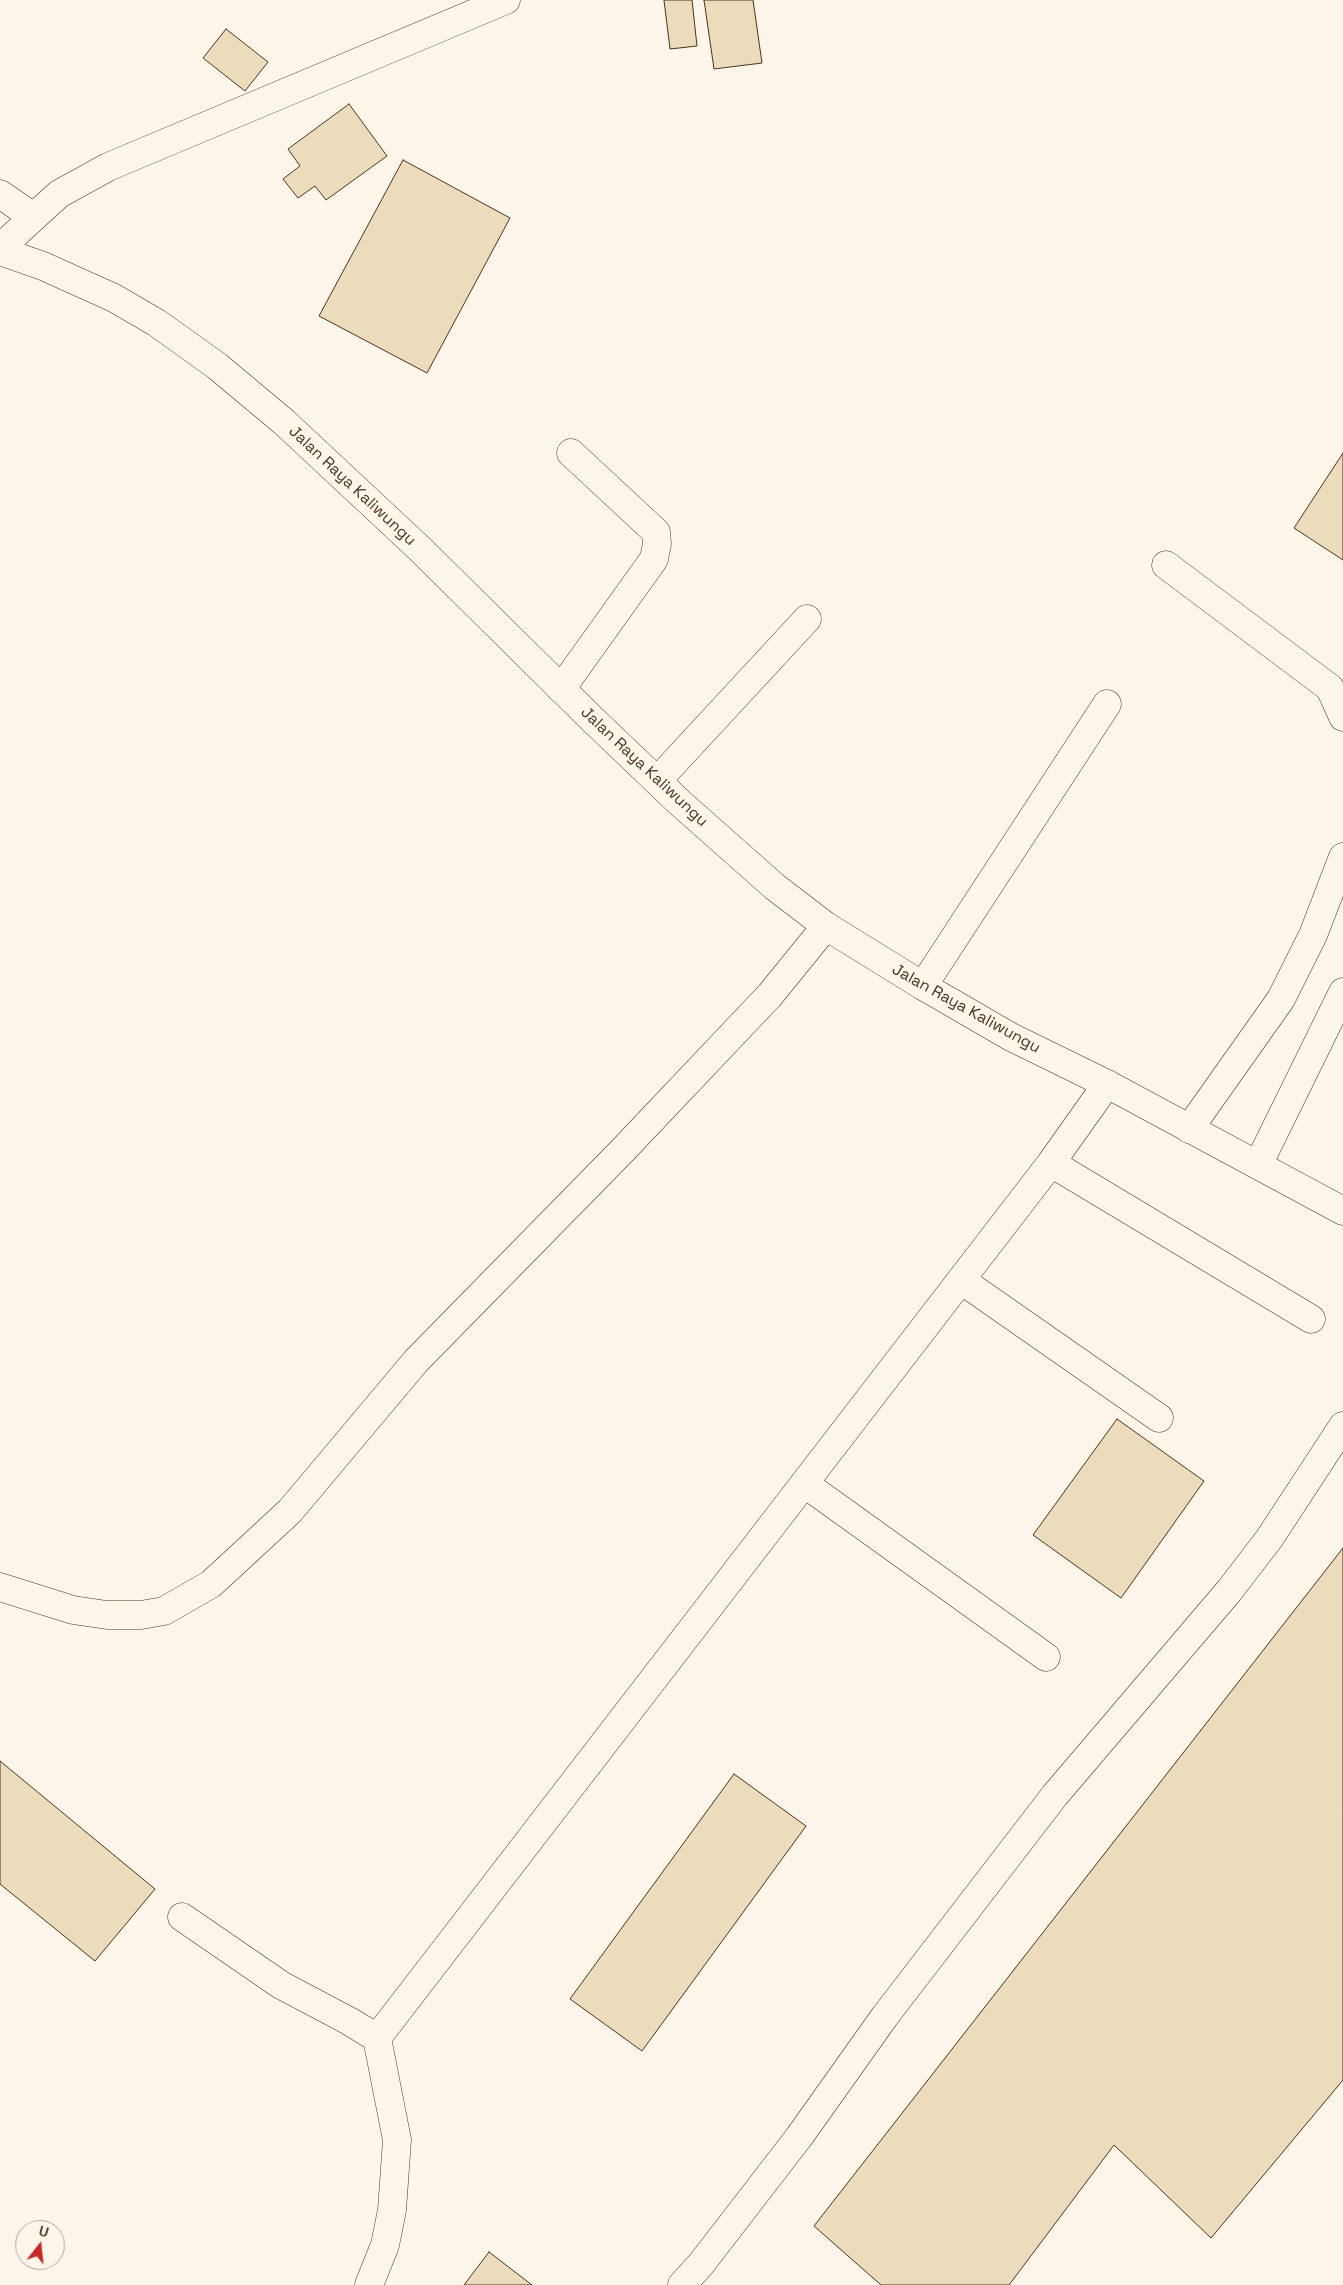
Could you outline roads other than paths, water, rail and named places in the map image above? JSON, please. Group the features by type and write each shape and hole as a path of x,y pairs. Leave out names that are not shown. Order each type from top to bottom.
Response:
{"main road":[{"path":"0,250 59,194 108,167 506,0"},
{"path":"0,194 33,217"},
{"name":"Jalan Raya Kaliwungu","path":"0,250 43,266 114,298 157,323 217,366 284,422 419,548 657,781 776,887 826,926 922,986 1011,1037 1107,1084 1343,1211"},
{"path":"561,689 654,559 657,544 656,532 571,454"},
{"path":"1166,565 1330,688 1343,717"},
{"path":"657,781 807,620"},
{"path":"922,986 1107,704"},
{"path":"1188,1128 1281,999 1313,936 1343,857"},
{"path":"0,1587 73,1610 107,1615 141,1615 164,1611 211,1584 290,1511 416,1361 623,1150 770,995 826,926"},
{"path":"1258,1165 1343,992"},
{"path":"377,2038 1051,1163 1107,1084"},
{"path":"1051,1163 1311,1319"},
{"path":"961,1280 1159,1418"},
{"path":"682,2285 701,2264 799,2137 885,2016 1055,1795 1229,1591 1269,1539 1343,1426"},
{"path":"805,1484 1046,1657"},
{"path":"182,1917 281,1985 377,2038 398,2140 392,2210 385,2245 369,2285"}]}
